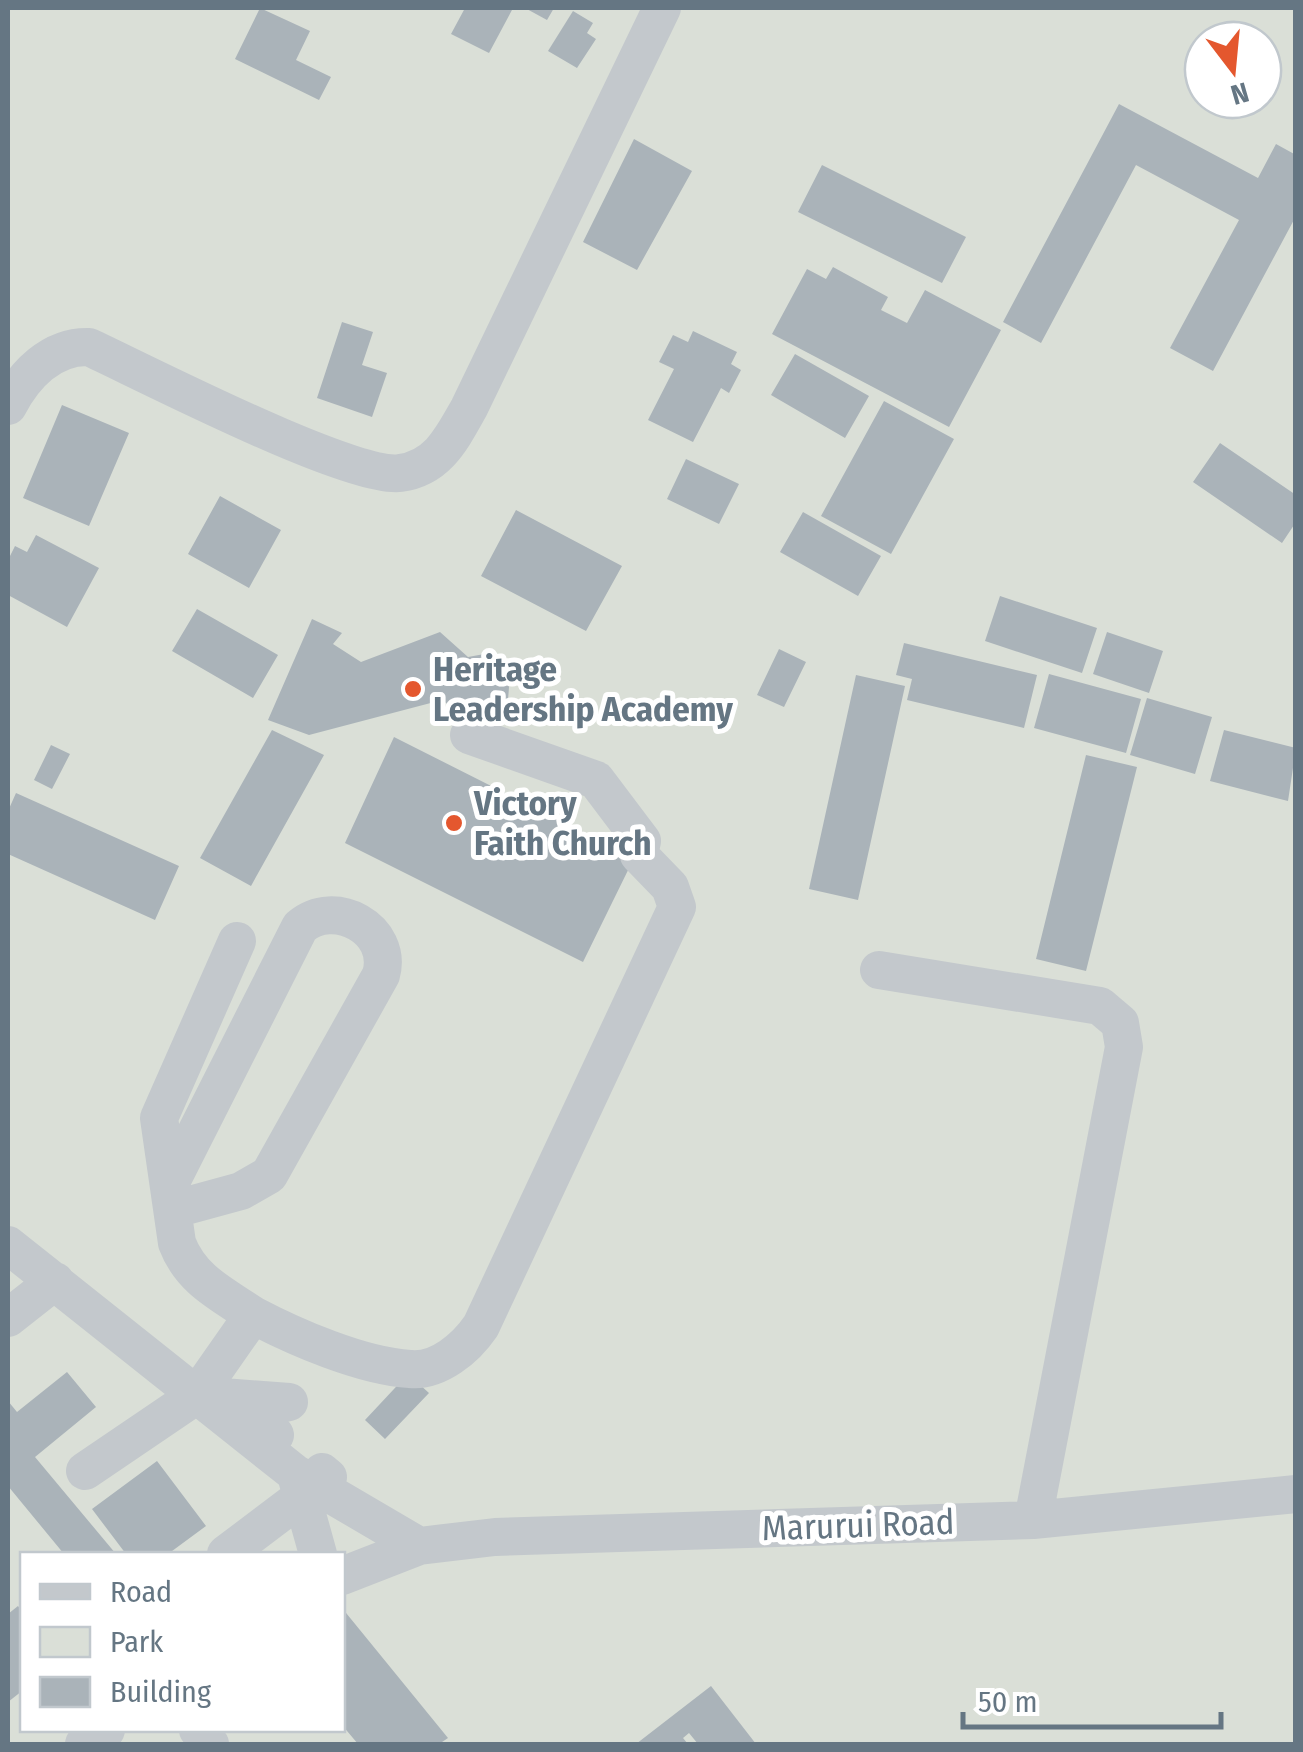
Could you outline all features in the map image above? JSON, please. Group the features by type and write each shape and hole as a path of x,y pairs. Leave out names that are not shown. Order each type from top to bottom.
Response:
{"street":[{"path":"8,406 25,377 50,358 72,346 88,347 273,433 379,472 398,474 436,459 469,408 662,8"},
{"path":"237,941 159,1118 177,1243 195,1276 253,1315 303,1341 412,1370 451,1357 470,1342 677,907 670,887 638,856 642,841 596,780 470,735"},
{"path":"325,912 340,915 374,935 383,950 381,975 270,1175 242,1191 172,1196 300,926 314,914 325,912"},
{"path":"878,970 1100,1006 1120,1023 1124,1047 1033,1520"},
{"path":"8,1245 305,1485 419,1546"},
{"path":"8,1318 55,1280"},
{"path":"85,1471 197,1395 253,1315"},
{"path":"197,1395 289,1402 246,1412 328,1477 305,1485 228,1552"},
{"path":"305,1485 311,1550"},
{"name":"Marurui Road","path":"345,1575 419,1546 549,1534 1033,1520 1296,1494"}],"green space":[{"path":"8,8 1295,8 1295,1744 8,1744"}],"building":[{"path":"260,8 310,31 296,60 331,77 319,100 235,59"},
{"path":"465,8 513,8 489,53 451,34"},
{"path":"525,8 554,8 547,20"},
{"path":"573,11 593,23 587,33 596,39 577,68 548,51"},
{"path":"1119,104 1258,178 1276,144 1296,155 1296,216 1213,371 1170,348 1239,220 1136,165 1041,343 1003,322"},
{"path":"634,139 692,171 637,270 583,242"},
{"path":"822,165 966,237 942,283 798,212"},
{"path":"833,267 888,297 881,310 907,323 925,290 1001,330 949,427 772,334 807,269 826,279"},
{"path":"342,322 373,332 362,365 387,373 372,417 317,398"},
{"path":"693,331 737,352 731,364 741,370 729,393 721,388 693,442 648,420 674,369 659,362 673,335 688,342"},
{"path":"795,354 869,396 845,438 771,395"},
{"path":"884,401 954,439 891,554 821,516"},
{"path":"62,405 129,433 89,526 23,498"},
{"path":"1220,443 1296,495 1296,522 1282,543 1193,482"},
{"path":"686,459 739,484 719,524 667,499"},
{"path":"220,496 281,530 249,588 188,554"},
{"path":"516,510 622,566 586,631 481,576"},
{"path":"803,512 881,556 858,596 780,552"},
{"path":"36,535 99,568 67,627 8,595 8,560 15,546 27,552"},
{"path":"1000,596 1097,628 1082,673 985,641"},
{"path":"197,609 278,655 253,698 172,651"},
{"path":"312,619 342,633 333,644 361,662 440,632 468,657 490,653 509,687 507,713 463,716 442,700 309,735 268,720"},
{"path":"1107,632 1163,651 1149,693 1093,674"},
{"path":"904,643 1037,675 1024,728 907,700 912,679 896,675"},
{"path":"779,649 806,662 784,707 757,695"},
{"path":"1049,674 1141,699 1126,753 1034,728"},
{"path":"856,675 905,686 858,900 809,889"},
{"path":"1147,698 1212,717 1195,774 1130,755"},
{"path":"272,730 324,755 251,886 200,858"},
{"path":"1224,730 1296,748 1288,801 1210,781"},
{"path":"394,737 634,858 583,962 345,843"},
{"path":"51,745 70,754 52,789 34,780"},
{"path":"1086,755 1137,767 1086,971 1036,959"},
{"path":"16,793 179,866 155,920 8,854 8,811"},
{"path":"67,1372 96,1407 35,1457 114,1552 62,1552 8,1486 8,1401 17,1412"},
{"path":"408,1374 429,1393 385,1439 365,1420"},
{"path":"157,1461 206,1526 171,1552 124,1552 92,1509"},
{"path":"18,1606 20,1608 20,1693 8,1702 8,1614"},
{"path":"345,1612 448,1738 439,1744 358,1744 345,1729"},
{"path":"711,1686 756,1744 698,1744 689,1733 683,1738 688,1744 636,1744"}],"place":[{"name":"Heritage Leadership Academy","path":"413,689"},
{"name":"Victory Faith Church","path":"454,823"}]}
